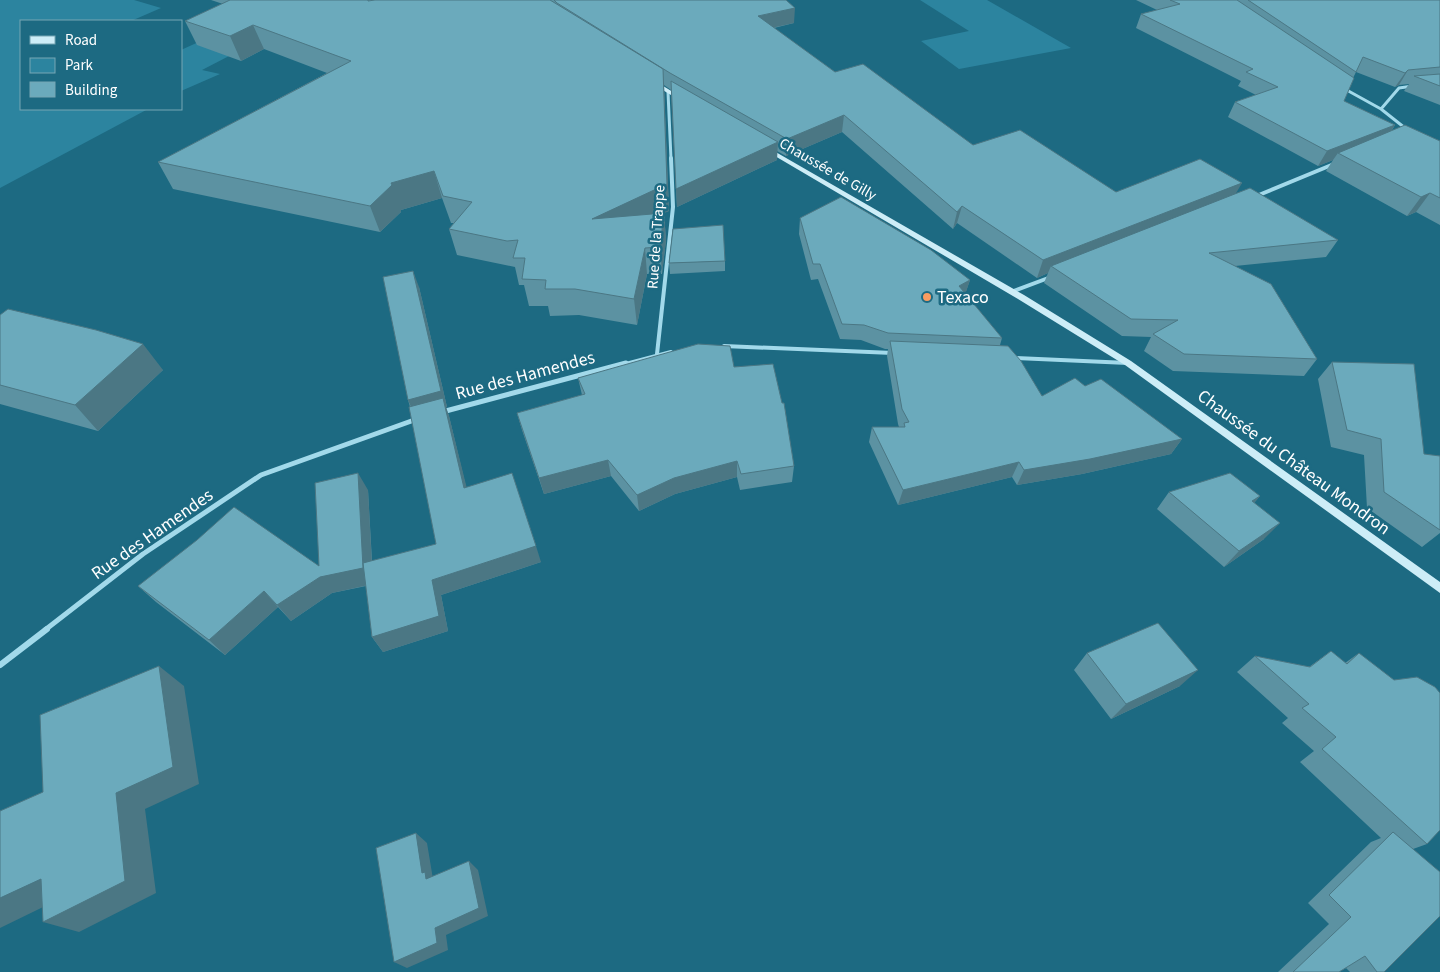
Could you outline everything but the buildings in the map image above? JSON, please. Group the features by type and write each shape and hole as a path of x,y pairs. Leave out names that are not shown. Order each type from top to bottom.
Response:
{"main road":[{"path":"646,77 694,107"},
{"name":"Chaussée de Gilly","path":"754,142 1012,292 1128,364"},
{"name":"Chaussée du Château Mondron","path":"1128,364 1440,588"}],"street":[{"path":"1339,86 1381,109 1405,128 1399,133"},
{"path":"1381,109 1399,88 1416,86"},
{"name":"Rue de la Trappe","path":"657,354 673,207 668,92"},
{"path":"1246,200 1343,161"},
{"path":"1012,292 1056,274"},
{"path":"714,345 902,354"},
{"name":"Rue des Hamendes","path":"432,415 657,354 676,351"},
{"path":"1010,358 1128,364"},
{"name":"Rue des Hamendes","path":"0,665 143,554 261,475 385,429 422,418"}],"green space":[{"path":"0,0 134,0 161,8 133,20 20,20 20,110 146,110 0,188"},
{"path":"920,0 987,0 1071,48 959,69 921,41 969,31"},
{"path":"203,40 231,55 202,70 220,74 182,91 182,50"}],"place":[{"name":"Texaco","path":"927,297"}]}
